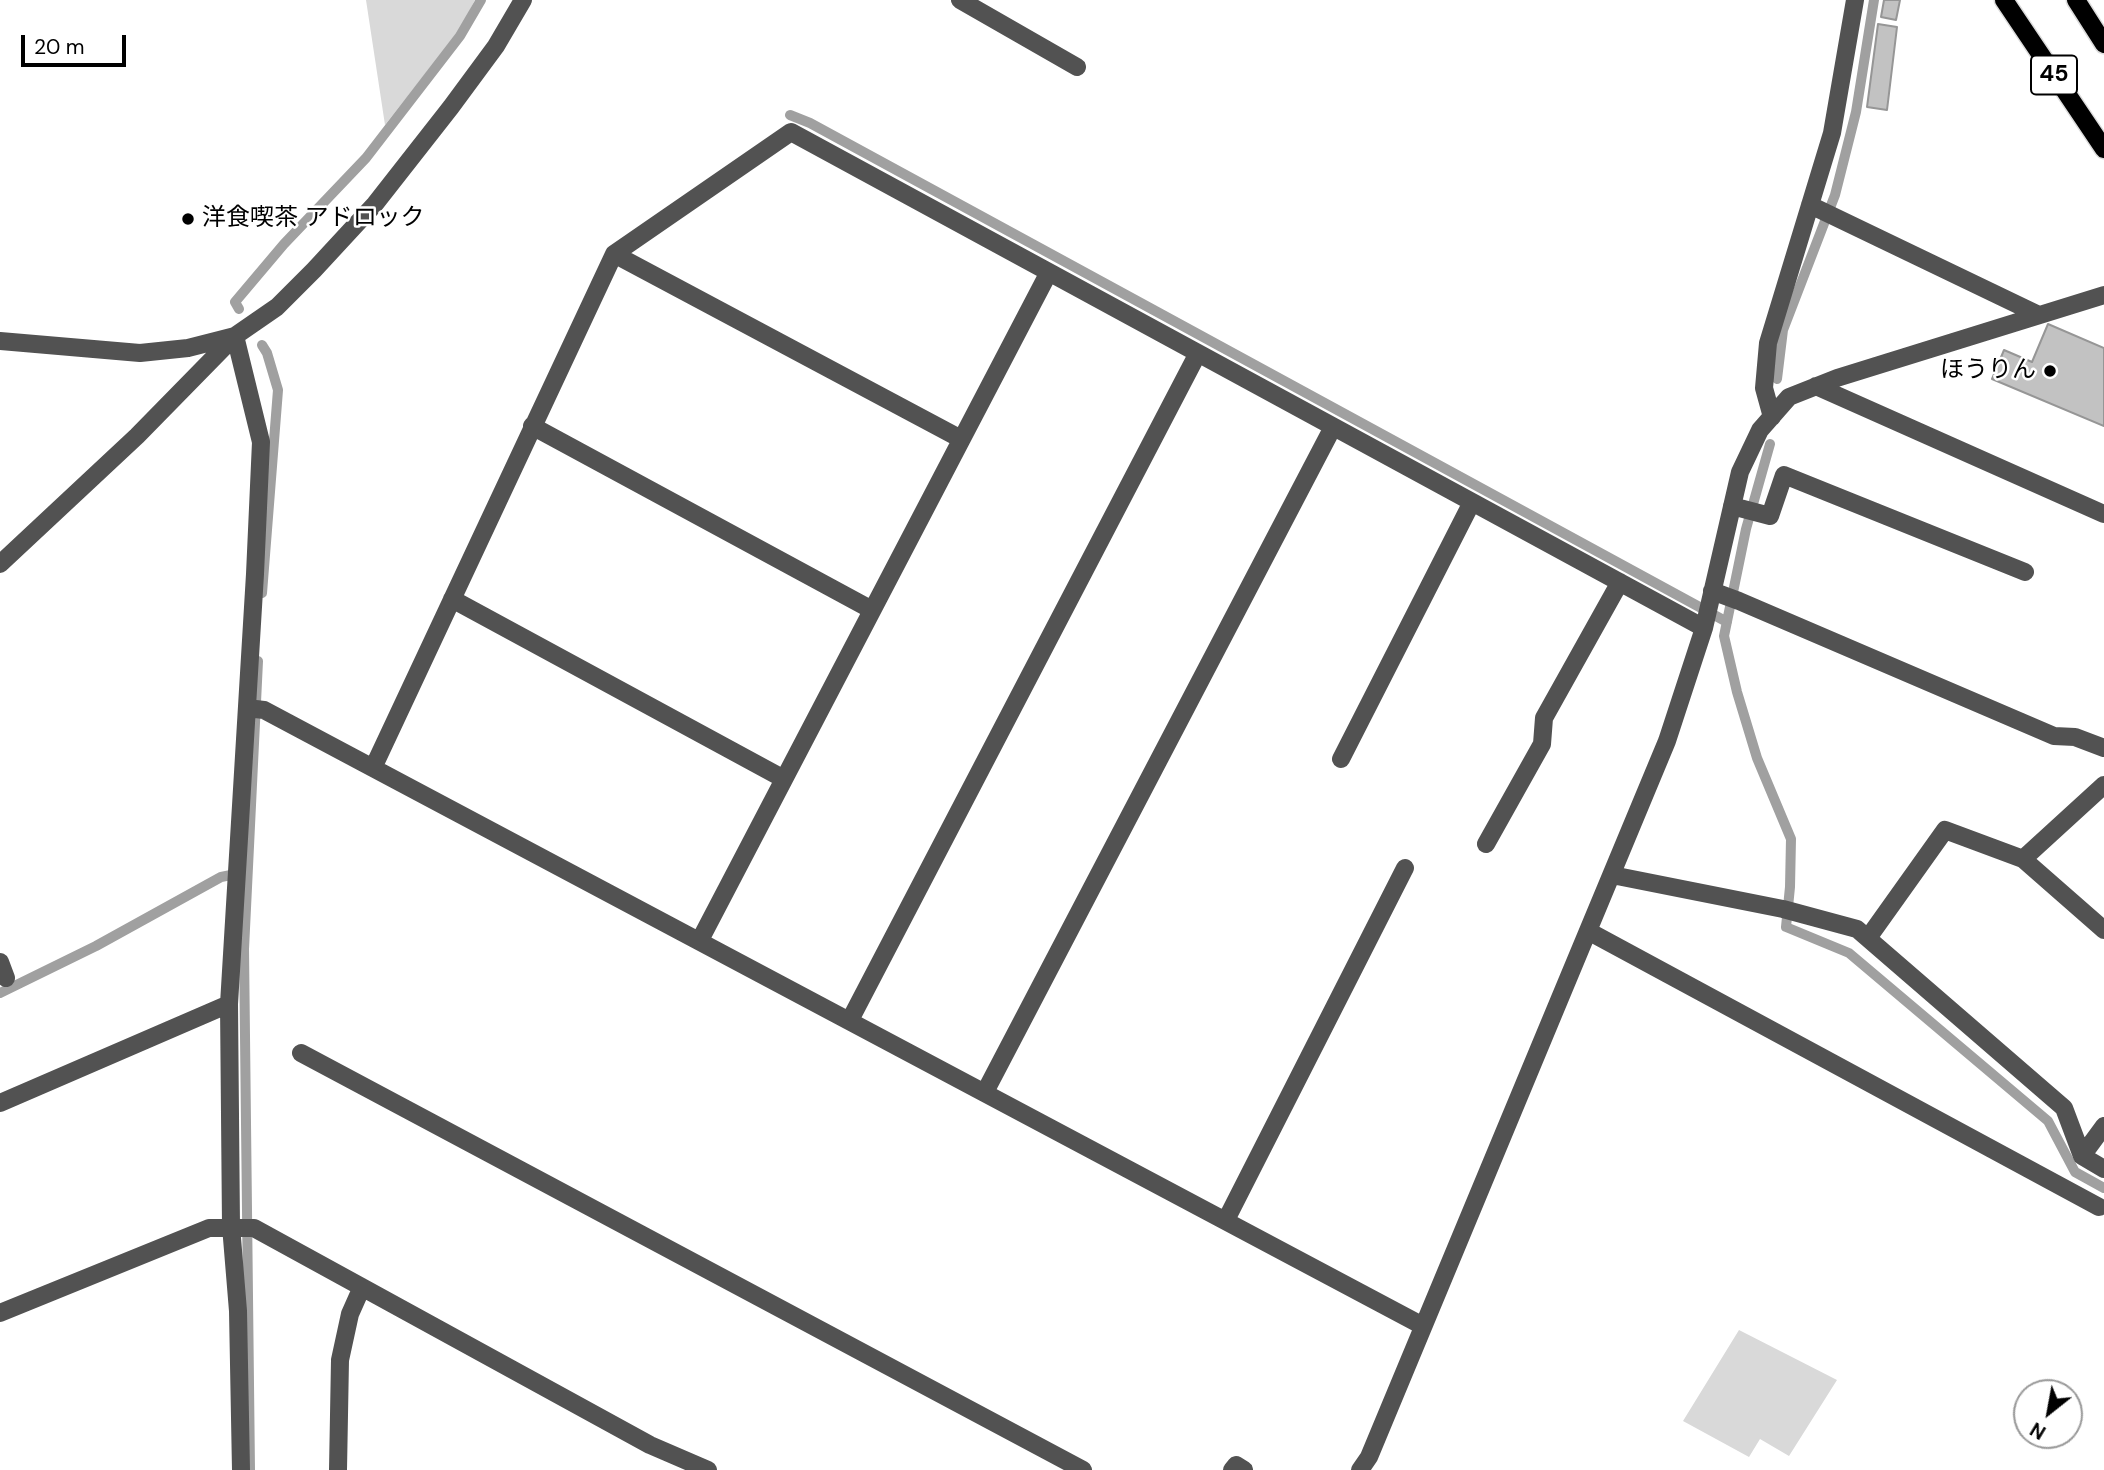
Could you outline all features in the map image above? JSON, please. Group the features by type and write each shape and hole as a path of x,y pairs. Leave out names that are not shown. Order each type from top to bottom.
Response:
{"main road":[{"name":"45","path":"2004,0 2104,149"},
{"name":"45","path":"2076,0 2104,44"}],"street":[{"path":"0,564 137,436 235,336 277,307 375,204 496,46 523,0"},
{"path":"960,0 1077,67"},
{"path":"1772,417 1764,388 1768,343 1821,210 1855,0"},
{"path":"373,768 614,254 791,132 1620,582 1706,618"},
{"path":"1821,210 2039,315"},
{"path":"614,254 961,439"},
{"path":"699,940 1048,272"},
{"path":"1360,1470 1369,1457 1667,741 1706,618 1726,596 1745,509 1740,472 1760,430 1789,397 1816,386 2104,295"},
{"path":"0,341 140,353 188,348 235,336"},
{"path":"235,336 261,442 254,709 229,1004 242,1227 238,1311 241,1470"},
{"path":"850,1020 1198,353"},
{"path":"1816,386 2104,514"},
{"path":"532,426 872,610"},
{"path":"985,1092 1333,427"},
{"path":"1745,509 1770,516 1784,475 2025,572"},
{"path":"1340,759 1472,502"},
{"path":"1486,844 1542,744 1544,718 1620,582"},
{"path":"1726,596 2054,736 2075,737 2104,748"},
{"path":"452,599 784,779"},
{"path":"254,709 373,768 699,940 1423,1326"},
{"path":"2022,859 2104,785"},
{"path":"1868,938 1945,830 2022,859 2104,930"},
{"path":"1226,1220 1405,868"},
{"path":"1612,875 1789,911 1857,929 2064,1108 2082,1156 2104,1169"},
{"path":"1588,931 2099,1207"},
{"path":"0,1103 229,1004"},
{"path":"301,1053 1083,1470"},
{"path":"2082,1156 2104,1126"},
{"path":"0,1313 209,1228 242,1227 362,1287 650,1445 708,1470"},
{"path":"338,1470 340,1360 350,1314 362,1287"},
{"path":"1232,1470 1236,1465 1244,1470"}],"shaded area":[{"path":"366,0 475,0 460,29 385,125"},
{"path":"1739,1330 1837,1380 1789,1456 1760,1439 1749,1457 1683,1421"}],"building":[{"path":"1884,0 1900,0 1896,20 1881,17"},
{"path":"1878,24 1897,27 1887,110 1867,107"},
{"name":"ほうりん","path":"2048,324 2104,348 2104,426 1992,379 2004,350 2032,362"}],"waterway":[{"path":"239,309 235,302 284,244 366,158 460,36 481,0"},
{"path":"1777,379 1783,330 1835,195 1856,112 1874,0"},
{"path":"790,115 810,123 1727,622"},
{"path":"262,345 278,390 262,593"},
{"path":"1770,444 1746,529 1724,636 1757,758 1791,839 1786,927 1849,953 2048,1121 2075,1172 2104,1188"},
{"path":"250,1470 244,949 258,661"},
{"path":"0,993 96,946 221,877 231,875"}],"place":[{"name":"洋食喫茶 アドロック","path":"188,219"},
{"name":"ほうりん","path":"2050,371"}]}
